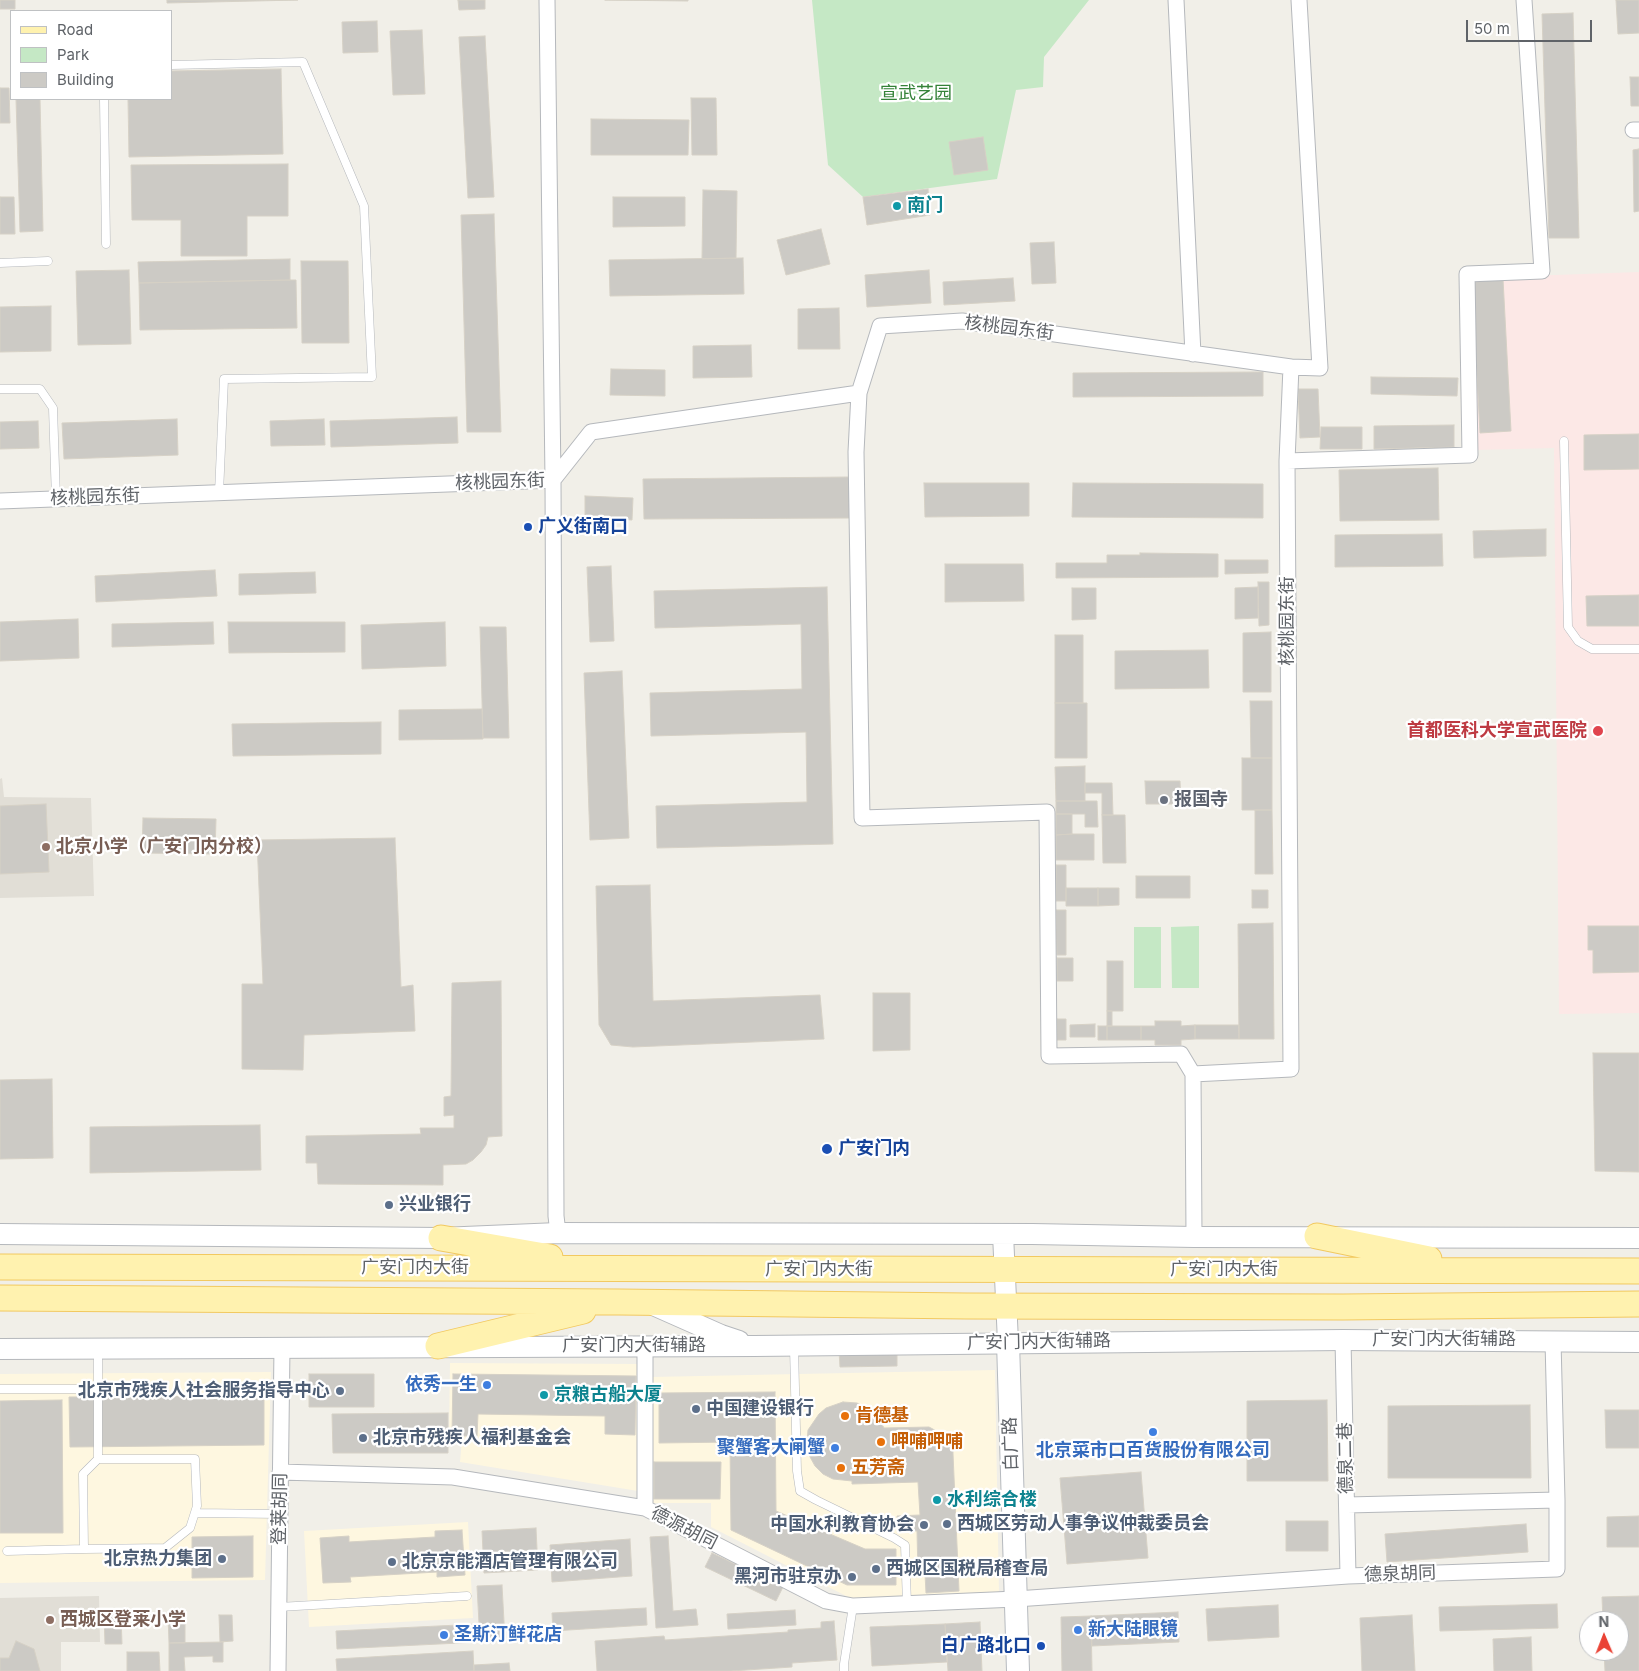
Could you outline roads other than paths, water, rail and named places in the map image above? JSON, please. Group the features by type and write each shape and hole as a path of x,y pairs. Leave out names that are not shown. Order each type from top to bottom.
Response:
{"main road":[{"path":"1317,1236 1483,1270"},
{"path":"441,1238 617,1268"},
{"name":"广安门内大街","path":"0,1267 1639,1271"},
{"name":"广安门内大街","path":"0,1298 1007,1306 1342,1307 1639,1304"},
{"path":"438,1346 619,1302"},
{"name":"白广路","path":"1008,1342 1018,1671"}],"street":[{"path":"547,0 553,480 556,1216 558,1233 1639,1238"},
{"path":"1176,0 1192,354"},
{"path":"1291,367 1320,368 1299,0"},
{"path":"1287,461 1470,455 1467,274 1542,271 1524,0"},
{"name":"核桃园东街","path":"0,501 553,480 591,432 859,393 880,326 962,321 1291,367 1287,461 1291,1069 1193,1074"},
{"path":"859,393 856,452 862,818 1047,812 1049,1056 1181,1054 1193,1074 1194,1237"},
{"name":"广安门内大街","path":"0,1234 441,1238 558,1233"},
{"name":"白广路","path":"1003,1234 1008,1342"},
{"name":"广安门内大街","path":"647,1303 721,1335 754,1346"},
{"name":"广安门内大街辅路","path":"438,1346 754,1346 1343,1340 1639,1342"},
{"name":"德泉二巷","path":"1343,1340 1348,1576"},
{"name":"德泉胡同","path":"1016,1599 1348,1576 1557,1568 1553,1341"},
{"path":"0,1349 438,1346"},
{"path":"645,1346 645,1508"},
{"name":"登莱胡同","path":"278,1671 282,1347"},
{"name":"德源胡同","path":"280,1472 452,1477 645,1508 826,1601 853,1606 1016,1599"},
{"path":"1347,1506 1557,1500"}],"lane":[{"path":"172,65 303,62 364,206 372,377 224,380 219,493"},
{"path":"104,100 106,244"},
{"path":"0,262 48,261"},
{"path":"0,389 40,389 53,408 56,499"},
{"path":"1564,441 1568,627 1578,641 1592,649 1639,649"},
{"path":"794,1345 796,1472 800,1491 894,1538 904,1545 907,1604"},
{"path":"84,1549 83,1474 98,1459 98,1348"},
{"path":"0,1389 98,1389"},
{"path":"7,1551 165,1548 190,1528 197,1506 196,1459 98,1459"},
{"path":"195,1513 280,1514"},
{"path":"279,1607 468,1596"},
{"path":"844,1671 853,1606"}],"place":[{"name":"南门","path":"897,206"},
{"name":"广义街南口","path":"528,527"},
{"name":"首都医科大学宣武医院","path":"1598,731"},
{"name":"报国寺","path":"1164,800"},
{"name":"北京小学（广安门内分校）","path":"46,847"},
{"name":"广安门内","path":"827,1149"},
{"name":"兴业银行","path":"389,1205"},
{"name":"依秀一生","path":"487,1385"},
{"name":"北京市残疾人社会服务指导中心","path":"340,1391"},
{"name":"京粮古船大厦","path":"544,1395"},
{"name":"中国建设银行","path":"696,1409"},
{"name":"肯德基","path":"845,1416"},
{"name":"北京菜市口百货股份有限公司","path":"1153,1432"},
{"name":"北京市残疾人福利基金会","path":"363,1438"},
{"name":"呷哺呷哺","path":"881,1442"},
{"name":"聚蟹客大闸蟹","path":"835,1448"},
{"name":"五芳斋","path":"841,1468"},
{"name":"水利综合楼","path":"937,1500"},
{"name":"西城区劳动人事争议仲裁委员会","path":"947,1524"},
{"name":"中国水利教育协会","path":"924,1525"},
{"name":"北京热力集团","path":"222,1559"},
{"name":"北京京能酒店管理有限公司","path":"392,1562"},
{"name":"西城区国税局稽查局","path":"876,1569"},
{"name":"黑河市驻京办","path":"852,1577"},
{"name":"西城区登莱小学","path":"50,1620"},
{"name":"新大陆眼镜","path":"1078,1630"},
{"name":"圣斯汀鲜花店","path":"444,1635"},
{"name":"白广路北口","path":"1041,1646"}],"park label":[{"name":"宣武艺园","path":"916,94"}]}
